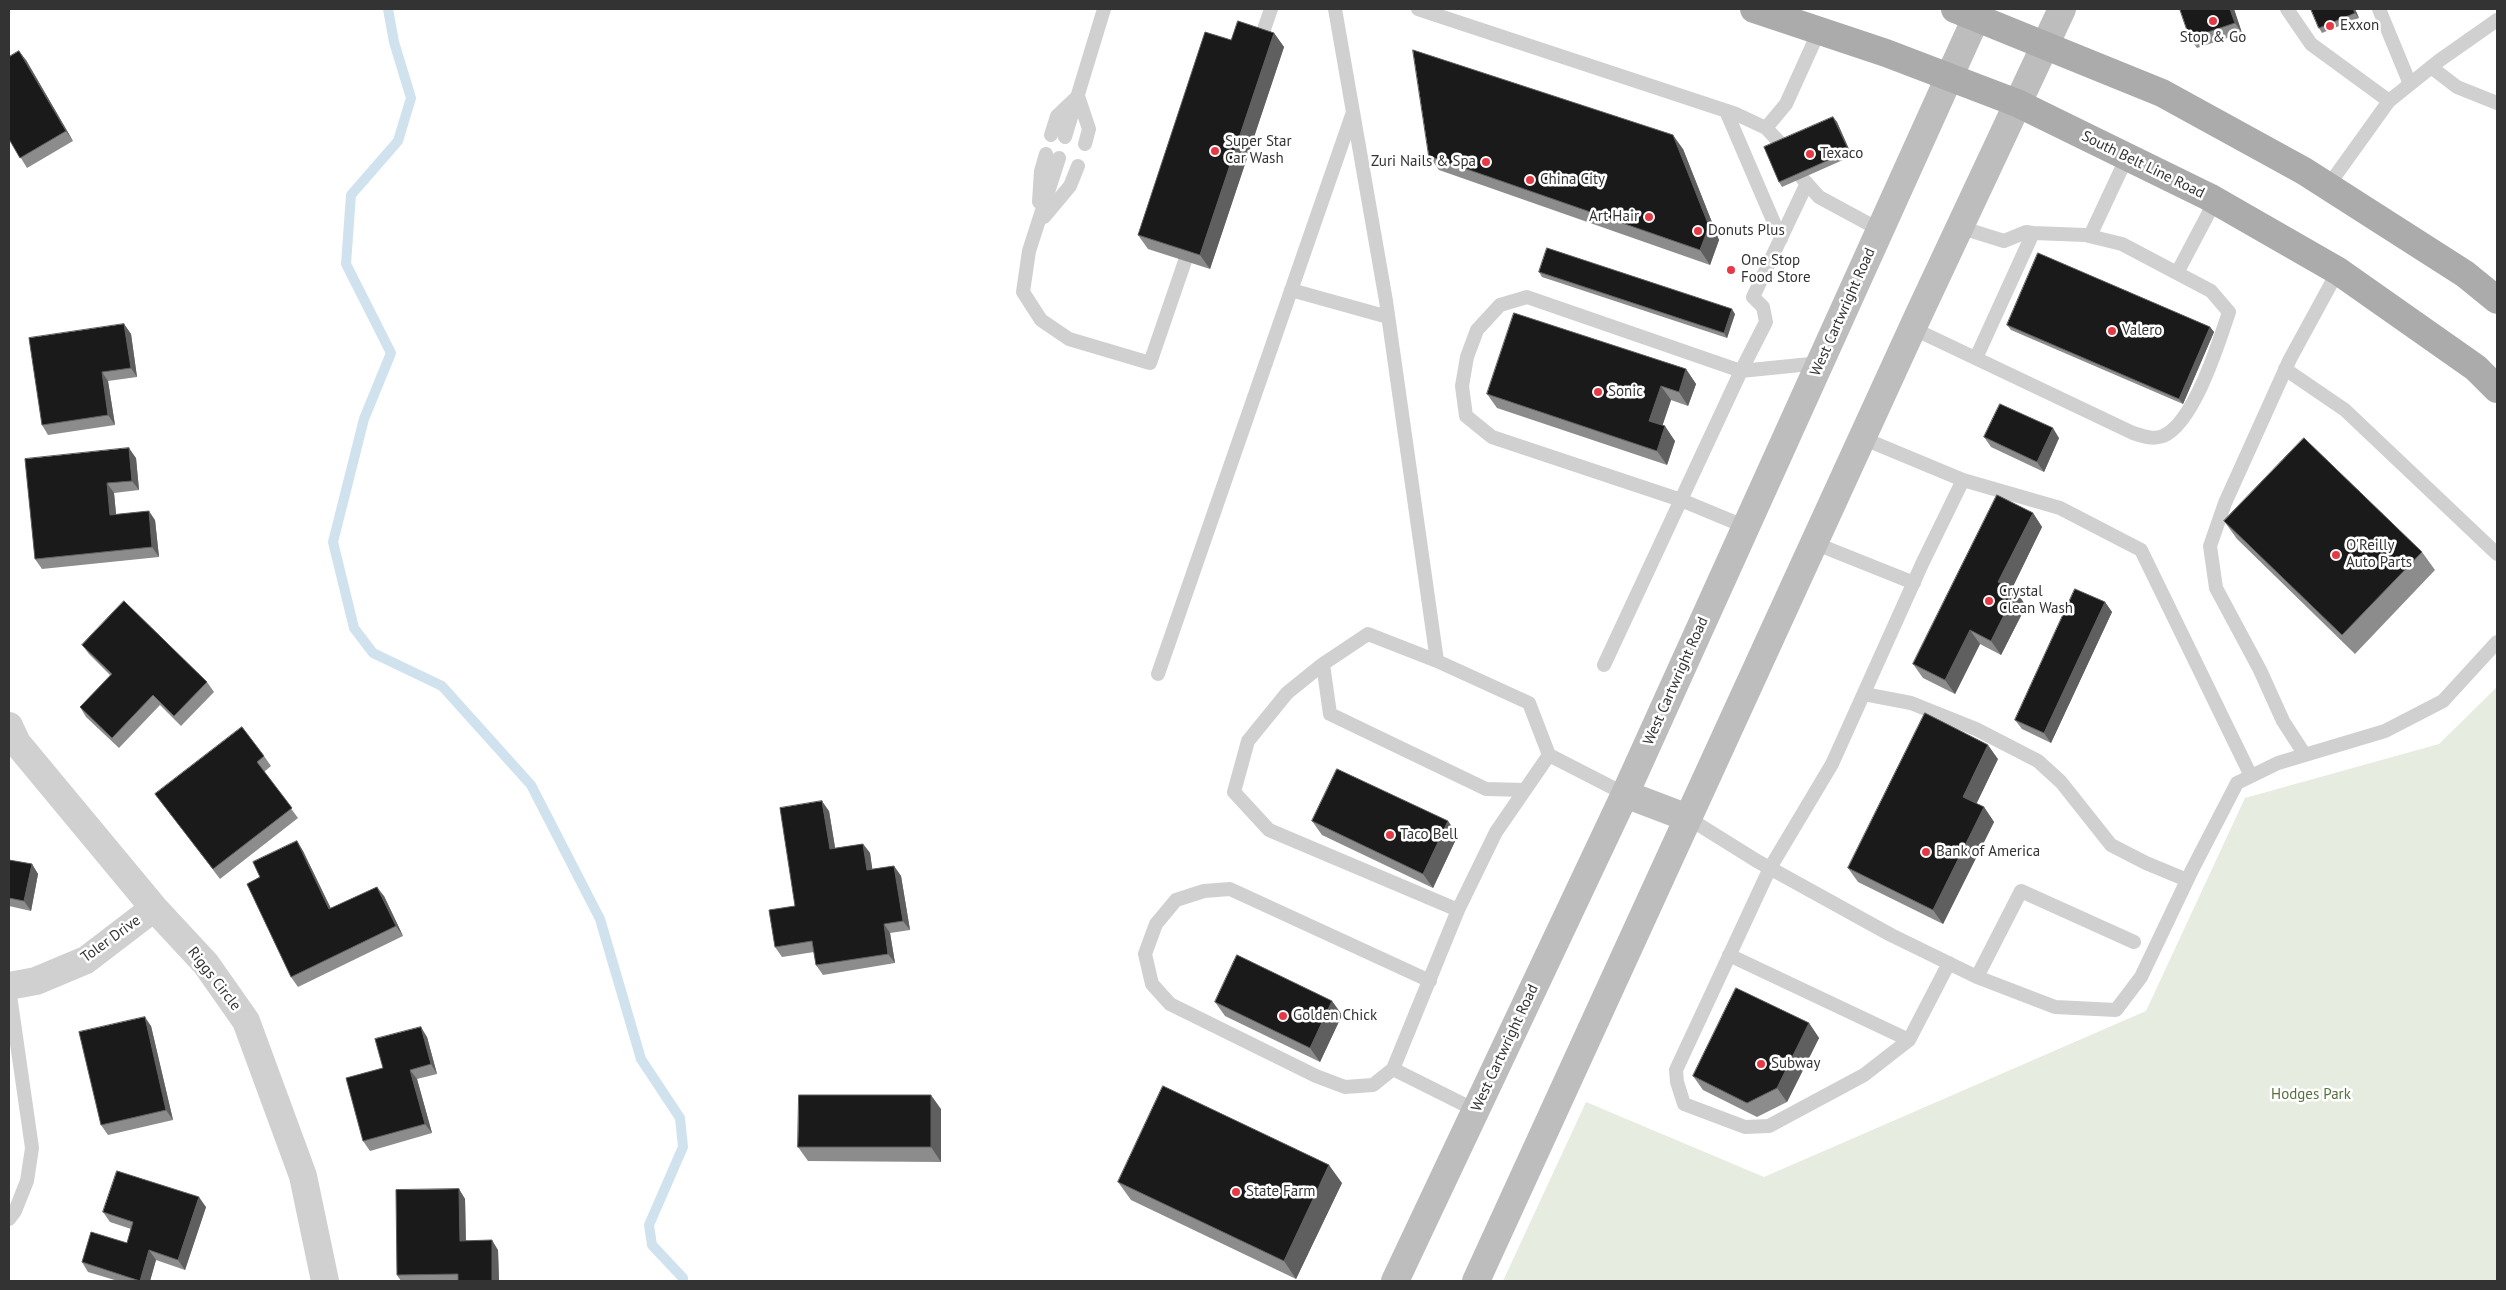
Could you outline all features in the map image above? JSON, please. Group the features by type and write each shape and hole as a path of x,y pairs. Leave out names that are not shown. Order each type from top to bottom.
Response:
{"main road":[{"name":"South Belt Line Road","path":"1754,9 1948,76 2017,103 2215,201 2338,271 2476,368 2497,389"},
{"path":"1476,1281 1912,328 2062,9"},
{"path":"1970,11 2162,93 2304,170 2464,274 2497,300"},
{"name":"West Cartwright Road","path":"1395,1281 1625,794 1746,527 1948,76 1970,11"},
{"path":"1625,794 1688,818"}],"street":[{"name":"Riggs Circle","path":"9,726 17,744 154,908 206,964 246,1021 303,1176 325,1281"},
{"name":"Toler Drive","path":"9,987 36,982 86,960 154,908"}],"lane":[{"path":"1058,136 1057,116 1078,96 1104,9"},
{"path":"1262,35 1271,9"},
{"path":"1335,9 1388,318 1437,661"},
{"path":"1418,9 1726,111 1766,128 1782,145"},
{"path":"2287,9 2311,44 2389,101"},
{"path":"2379,9 2410,84"},
{"path":"2328,186 2389,101 2431,67 2497,20"},
{"path":"1766,128 1786,104 1819,31"},
{"path":"2431,67 2457,86 2497,103"},
{"path":"1078,96 1090,129 1085,144"},
{"path":"1726,111 1781,239"},
{"path":"1158,674 1353,112"},
{"path":"1053,156 1041,171 1038,223 1029,251 1023,292 1041,320 1069,339 1150,363 1184,261"},
{"path":"2090,236 2127,156"},
{"path":"1038,223 1070,186 1078,166"},
{"path":"1604,665 1741,371 1766,322 1763,307 1753,297 1781,239 1805,181 1820,196 1880,230"},
{"path":"2177,273 2215,201"},
{"path":"1912,328 2133,433 2152,438 2164,436 2182,420 2213,361 2229,312 2211,291 2122,244 2090,236 2032,232 2026,232 2004,241 1960,227"},
{"path":"1976,358 2032,232"},
{"path":"2305,755 2283,720 2260,670 2216,588 2210,546 2225,503 2285,369 2338,271"},
{"path":"1291,290 1388,318"},
{"path":"1746,527 1681,500 1492,437 1466,416 1462,386 1467,357 1477,330 1500,305 1527,297 1741,371 1820,363"},
{"path":"2285,369 2345,410 2497,554"},
{"path":"1862,438 1963,480 2060,508 2140,550 2251,776"},
{"path":"1949,963 1909,1040 1864,1075 1769,1126 1745,1127 1684,1104 1677,1082 1676,1070 1770,868 1832,764 1963,480"},
{"path":"1814,543 1914,583"},
{"path":"1458,910 1269,830 1234,792 1248,741 1287,693 1323,664 1368,634 1437,661 1529,703 1549,755 1625,794"},
{"path":"1688,818 1770,868 1891,935 1977,977 2055,1007 2116,1010 2141,977 2187,880 2237,783 2278,763 2385,731 2443,701 2497,642"},
{"path":"1323,664 1330,714 1486,789 1525,790"},
{"path":"1864,694 1911,703 1976,729 2038,761 2061,782 2111,845 2146,863 2187,880"},
{"path":"1430,981 1230,889 1204,891 1176,900 1156,924 1145,954 1152,984 1170,1004 1316,1076 1345,1087 1373,1085 1393,1069 1430,981 1458,910 1496,832 1549,755"},
{"path":"1977,977 2021,891 2134,942"},
{"path":"1729,955 1909,1040"},
{"path":"9,987 32,1148 27,1181 15,1211 9,1219"},
{"path":"1393,1069 1476,1110"}],"green space":[{"name":"Hodges Park","path":"2497,687 2497,1281 1503,1281 1586,1102 1764,1177 2146,1011 2245,798 2439,744"}],"building":[{"name":"Stop & Go","path":"2180,9 2230,9 2235,23 2190,38"},
{"name":"Exxon","path":"2311,9 2353,9 2355,13 2319,28"},
{"name":"Super Star Car Wash","path":"1238,21 1274,33 1200,255 1138,235 1205,32 1231,40"},
{"path":"1413,50 1673,135 1709,226 1700,250 1429,156"},
{"path":"19,51 66,131 20,158 9,139 9,57"},
{"name":"Texaco","path":"1833,117 1849,151 1779,182 1764,147"},
{"path":"1547,248 1732,309 1724,333 1539,272"},
{"name":"Valero","path":"2038,253 2210,327 2179,399 2007,325"},
{"name":"Sonic","path":"1514,313 1686,369 1679,392 1661,386 1649,421 1665,426 1657,451 1487,394"},
{"path":"124,324 131,368 102,372 108,415 42,425 29,338"},
{"path":"2000,404 2053,428 2037,462 1984,437"},
{"name":"O'Reilly Auto Parts","path":"2304,438 2422,552 2342,635 2224,521"},
{"path":"129,448 132,481 107,483 110,515 149,511 152,547 35,559 25,459"},
{"name":"Crystal Clean Wash","path":"1997,495 2033,513 1998,582 2016,591 1991,641 1970,630 1945,680 1913,664"},
{"path":"2075,589 2105,602 2044,733 2015,720"},
{"path":"124,601 207,682 174,716 153,695 112,738 80,707 112,674 82,645"},
{"name":"Bank of America","path":"1925,713 1988,745 1963,797 1984,807 1933,910 1848,868"},
{"path":"242,727 264,756 257,762 292,808 213,869 155,794"},
{"name":"Taco Bell","path":"1337,769 1448,821 1423,874 1312,821"},
{"path":"822,801 830,849 863,844 867,870 894,866 903,921 884,924 888,954 816,965 812,941 775,947 769,910 795,906 780,808"},
{"path":"297,841 329,909 377,887 396,926 291,977 247,884 260,877 253,862"},
{"path":"9,860 32,864 24,901 9,898"},
{"name":"Golden Chick","path":"1237,955 1332,1001 1310,1048 1215,1002"},
{"name":"Subway","path":"1736,988 1809,1023 1777,1088 1747,1103 1693,1076"},
{"path":"145,1017 166,1110 101,1125 79,1032"},
{"path":"421,1027 431,1064 410,1070 425,1124 363,1141 346,1078 383,1068 375,1039"},
{"name":"State Farm","path":"1163,1086 1329,1165 1284,1261 1118,1182"},
{"path":"799,1095 931,1095 931,1147 798,1147"},
{"path":"117,1171 199,1197 178,1260 149,1250 140,1281 82,1262 91,1232 127,1243 133,1222 103,1212"},
{"path":"459,1189 460,1241 492,1240 492,1281 458,1281 458,1274 397,1275 396,1190"}],"waterway":[{"path":"388,9 394,42 411,98 398,141 351,195 346,264 391,353 364,419 333,542 354,628 373,653 442,686 531,785 600,919 641,1059 680,1118 683,1147 649,1225 652,1245 683,1278 683,1281"}],"place":[{"name":"Stop & Go","path":"2213,21"},
{"name":"Exxon","path":"2330,26"},
{"name":"Super Star Car Wash","path":"1215,151"},
{"name":"Texaco","path":"1810,154"},
{"name":"Zuri Nails & Spa","path":"1486,162"},
{"name":"China City","path":"1530,180"},
{"name":"Art Hair","path":"1649,217"},
{"name":"Donuts Plus","path":"1698,231"},
{"name":"One Stop Food Store","path":"1731,270"},
{"name":"Valero","path":"2112,331"},
{"name":"Sonic","path":"1598,392"},
{"name":"O'Reilly Auto Parts","path":"2336,555"},
{"name":"Crystal Clean Wash","path":"1989,601"},
{"name":"Taco Bell","path":"1390,835"},
{"name":"Bank of America","path":"1926,852"},
{"name":"Golden Chick","path":"1283,1016"},
{"name":"Subway","path":"1761,1064"},
{"name":"State Farm","path":"1236,1192"}]}
